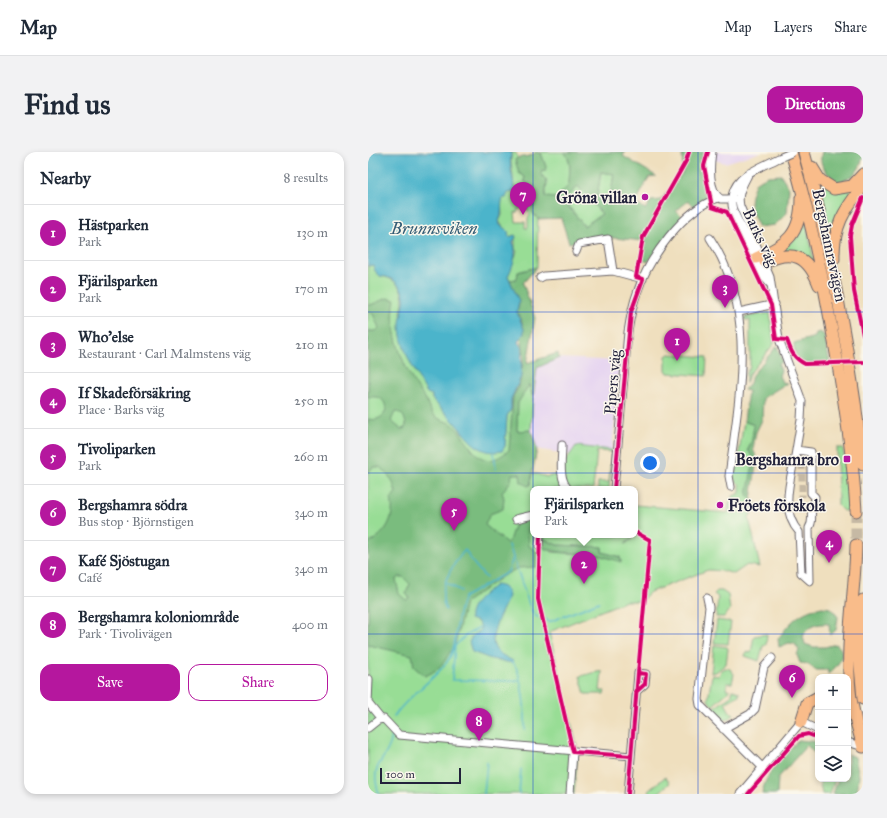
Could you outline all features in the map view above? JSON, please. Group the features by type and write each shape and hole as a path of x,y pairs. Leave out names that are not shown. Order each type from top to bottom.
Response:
{"highway":[{"name":"Bergshamravägen","path":"792,152 807,204 827,304 847,422 856,511"},
{"name":"Bergshamravägen","path":"804,152 834,281 856,412 863,465"},
{"path":"804,152 820,180 834,189 852,186 863,174"},
{"path":"760,260 790,238 799,222 801,197 796,168"},
{"path":"834,281 834,247 836,232 843,213 863,186"},
{"path":"760,260 785,254 800,258 806,262 817,278 827,304"},
{"path":"856,545 850,659 857,745"},
{"path":"863,600 859,654 863,699"},
{"path":"847,674 850,659"},
{"path":"801,722 807,703 815,699"},
{"path":"801,722 815,708"}],"street":[{"path":"712,152 710,173 719,198"},
{"path":"735,199 735,185 740,178 792,152"},
{"name":"Pipers väg","path":"614,486 631,312 643,279 659,250 682,223 706,202 719,198 735,199"},
{"name":"Barks väg","path":"735,199 740,206 765,278 770,284 775,304 779,339 802,401 801,420 795,453 788,496 789,512 792,524 799,532 801,573 810,581 809,528 813,522 812,509 815,505 815,497 812,493 811,452 795,453"},
{"path":"710,238 722,256 732,284 739,312 742,380 729,476 731,487"},
{"path":"576,252 579,244 608,239 613,271"},
{"path":"540,278 544,276 613,271 643,279"},
{"path":"739,312 775,304"},
{"path":"562,445 562,474 566,486"},
{"path":"795,453 802,464"},
{"path":"516,519 530,516"},
{"path":"799,532 809,528"},
{"path":"539,546 540,538"},
{"path":"707,598 710,607 699,699 700,705 763,768"},
{"path":"723,729 750,714 755,709 764,667 772,658"},
{"path":"369,679 368,703 399,735 573,752 631,756"},
{"path":"628,794 636,692"},
{"path":"368,728 382,718"},
{"path":"740,794 801,722 815,729"},
{"path":"570,794 573,752"}],"shaded area":[{"path":"716,152 761,152 725,163 714,160"},
{"path":"559,358 620,361 612,450 576,446 571,455 537,449 531,430 531,414 537,368"}],"green space":[{"path":"512,152 516,153 518,157 515,160 525,177 525,182 535,191 532,212 538,219 537,267 518,272 517,279 510,280 508,276 517,251 515,250 515,235 509,237 499,221 502,215 501,201 511,187 513,181","holes":["527,208 530,215 528,218 528,228 525,228 525,222 516,222 515,212 518,212 518,209"]},
{"path":"535,152 541,153 546,167 545,171 542,170 541,174 547,182 545,197 556,198 569,185 569,163 563,152 625,152 623,156 656,176 649,177 635,204 646,209 651,201 661,200 683,172 682,152 704,152 701,165 709,197 695,208 688,201 676,211 683,218 648,262 641,259 645,241 603,237 569,243 561,218 538,219 532,212 535,191 525,182 525,177 519,173 515,160","holes":["601,172 614,174 610,198 597,196","578,186 602,214 584,226 564,201"]},
{"path":"562,152 568,157 570,172 569,185 556,198 545,197 547,182 541,174 542,170 546,167 541,153"},
{"path":"822,152 863,152 861,163 857,172 849,178 839,182 831,177 825,170 821,161"},
{"path":"601,172 614,174 610,198 597,196"},
{"path":"781,175 789,188 787,213 775,225 759,227 750,205 751,195 756,182 768,176"},
{"path":"818,185 856,187 831,240"},
{"path":"578,186 602,214 584,226 564,200"},
{"path":"805,218 815,266 799,253 790,251 770,256 784,248 792,241"},
{"path":"373,265 380,276 387,277 392,280 400,288 403,299 401,312 432,395 432,399 455,422 462,433 505,446 507,416 511,409 511,399 520,381 519,387 514,396 529,384 533,398 531,430 524,431 533,473 547,477 559,474 564,463 576,446 612,450 609,486 598,486 598,482 609,482 611,452 597,451 593,486 530,486 530,538 541,538 552,552 579,554 589,553 621,561 620,557 602,552 602,547 557,545 542,538 632,538 625,544 633,538 638,538 638,505 728,513 729,504 733,496 740,493 740,485 734,479 732,472 736,472 744,421 754,425 752,440 748,450 754,459 748,495 756,504 749,518 760,567 747,565 734,574 724,571 708,570 650,592 641,601 626,601 549,632 578,751 574,794 368,794 368,266"},
{"path":"537,267 523,283 535,318 527,363 558,353 559,358 537,368 533,398 529,385 518,403 517,431 531,430 537,449 530,485 528,486 521,482 520,474 512,474 511,481 502,492 504,498 503,509 490,514 485,525 508,544 514,526 530,517 530,526 528,528 529,546 536,551 536,567 518,568 503,576 465,603 454,649 450,652 440,667 425,676 414,667 412,655 368,645 368,543 384,531 388,525 392,513 391,499 396,492 392,480 380,467 373,467 368,473 368,419 374,420 382,417 386,409 383,400 380,398 368,397 368,331 376,331 379,328 373,314 368,311 368,306 387,298 395,300 393,312 399,350 415,385 436,417 453,425 476,453 482,458 490,460 509,450 513,396 519,387 524,355 521,337 524,333 522,322 517,312 519,305 510,280 517,279 518,272","holes":["395,412 400,413 403,416 406,425 405,428 401,429 391,421","403,577 410,584 406,593 409,598 406,600 399,594 396,579"]},
{"path":"770,313 774,344 749,374 746,383 746,373 750,367 750,320 745,320 745,317"},
{"path":"820,332 824,335 830,363 810,364 800,361 795,351 794,343 815,337 816,333"},
{"path":"777,346 783,362 778,364 781,370 779,376 782,382 787,383 763,398 762,420 756,432 753,449 757,459 751,499 747,495 754,459 748,450 752,440 754,425 744,421 748,391 744,390 750,383 752,375"},
{"path":"669,354 707,357 706,376 668,373 666,370 666,356"},
{"path":"837,448 843,448 845,462 848,464 851,510 843,511 838,506"},
{"path":"540,538 542,538 557,545 602,547 602,552 620,557 621,562 600,555 563,552 545,549 539,546"},
{"path":"717,591 722,591 728,595 730,610 724,617 716,617 718,597 714,594"},
{"path":"822,607 831,608 838,617 836,630 830,635 829,624 821,624 813,626 807,630 803,637 805,644 813,647 825,647 836,644 840,648 842,656 835,668 828,674 828,670 816,670 808,664 800,663 797,655 799,650 795,644 789,643 779,647 778,639 787,627 796,618 814,609"},
{"path":"717,620 731,622 728,644 714,643"},
{"path":"767,634 766,645 763,646 759,661 745,656 746,652 751,653 754,636"},
{"path":"714,645 727,647 728,649 726,664 716,672 711,673"},
{"path":"726,668 730,669 734,674 732,683 727,683 726,689 730,690 712,706 708,700 712,675 719,676 721,670"},
{"path":"602,671 600,691 605,691 604,694 585,694 580,676"},
{"path":"733,690 739,692 739,695 725,703 730,712 734,714 729,719 723,720 711,710 731,696"},
{"path":"799,740 815,742 815,752 807,745 778,778 777,794 762,794 771,771 781,758"},
{"path":"851,755 855,757 859,776 857,794 833,794 837,782 851,782"},
{"path":"665,777 670,783 657,794 650,794 648,791"},
{"path":"834,782 830,794 822,794 820,783"}],"water":[{"name":"Brunnsviken","path":"368,152 512,152 510,162 514,192 508,193 506,198 503,198 499,221 500,225 508,231 509,237 515,235 516,237 513,242 515,251 514,259 508,276 519,301 517,312 524,329 524,333 518,342 522,348 521,377 511,399 511,409 507,416 505,446 502,451 486,451 469,440 432,399 432,395 427,393 410,362 403,345 400,327 404,306 403,293 394,281 380,276 375,271 373,265 368,266"},
{"path":"496,585 505,588 509,596 494,631 494,645 497,651 513,661 512,663 491,659 472,652 469,642 473,635 479,632 481,627 478,622 470,619 472,609 478,599"}],"waterway":[{"path":"494,453 496,469"},
{"path":"509,545 530,607 535,616 538,617"},
{"path":"446,610 443,602 444,586 455,563 465,550 486,578"},
{"path":"394,717 398,710 447,662 453,648 459,613 464,597 508,572 513,558"},
{"path":"446,583 461,591"},
{"path":"546,619 549,622 599,602"},
{"path":"480,627 465,636 455,646 452,680 519,681"},
{"path":"512,662 521,683 525,715 525,730"},
{"path":"379,794 376,783 377,768 387,752 392,736"},
{"path":"484,794 487,762"},
{"path":"519,794 521,769"}],"tunnel":[{"path":"802,463 802,497"},
{"path":"856,511 856,545"}],"cycle path":[{"path":"614,486 631,312 643,279 636,277 643,237 686,161 689,152"},
{"path":"708,152 704,166 712,207 727,212 771,305 776,339 787,340 795,357 805,364 863,362"},
{"path":"863,198 852,225 850,236 854,291 863,335"},
{"path":"638,534 650,540 638,673"},
{"path":"540,538 538,599 573,752 631,756"},
{"path":"628,794 638,673 646,674 645,684 636,692"},
{"path":"748,794 799,736 808,734 815,737"}],"place":[{"name":"Gröna villan","path":"645,197"},
{"name":"Kafé Sjöstugan","path":"523,215"},
{"name":"Who'else","path":"725,308"},
{"name":"Hästparken","path":"677,361"},
{"name":"Bergshamra bro","path":"847,459"},
{"name":"Fröets förskola","path":"720,505"},
{"name":"Tivoliparken","path":"454,531"},
{"name":"If Skadeförsäkring","path":"829,563"},
{"name":"Fjärilsparken","path":"584,584"},
{"name":"Bergshamra södra","path":"792,698"},
{"name":"Bergshamra koloniområde","path":"479,741"}]}
